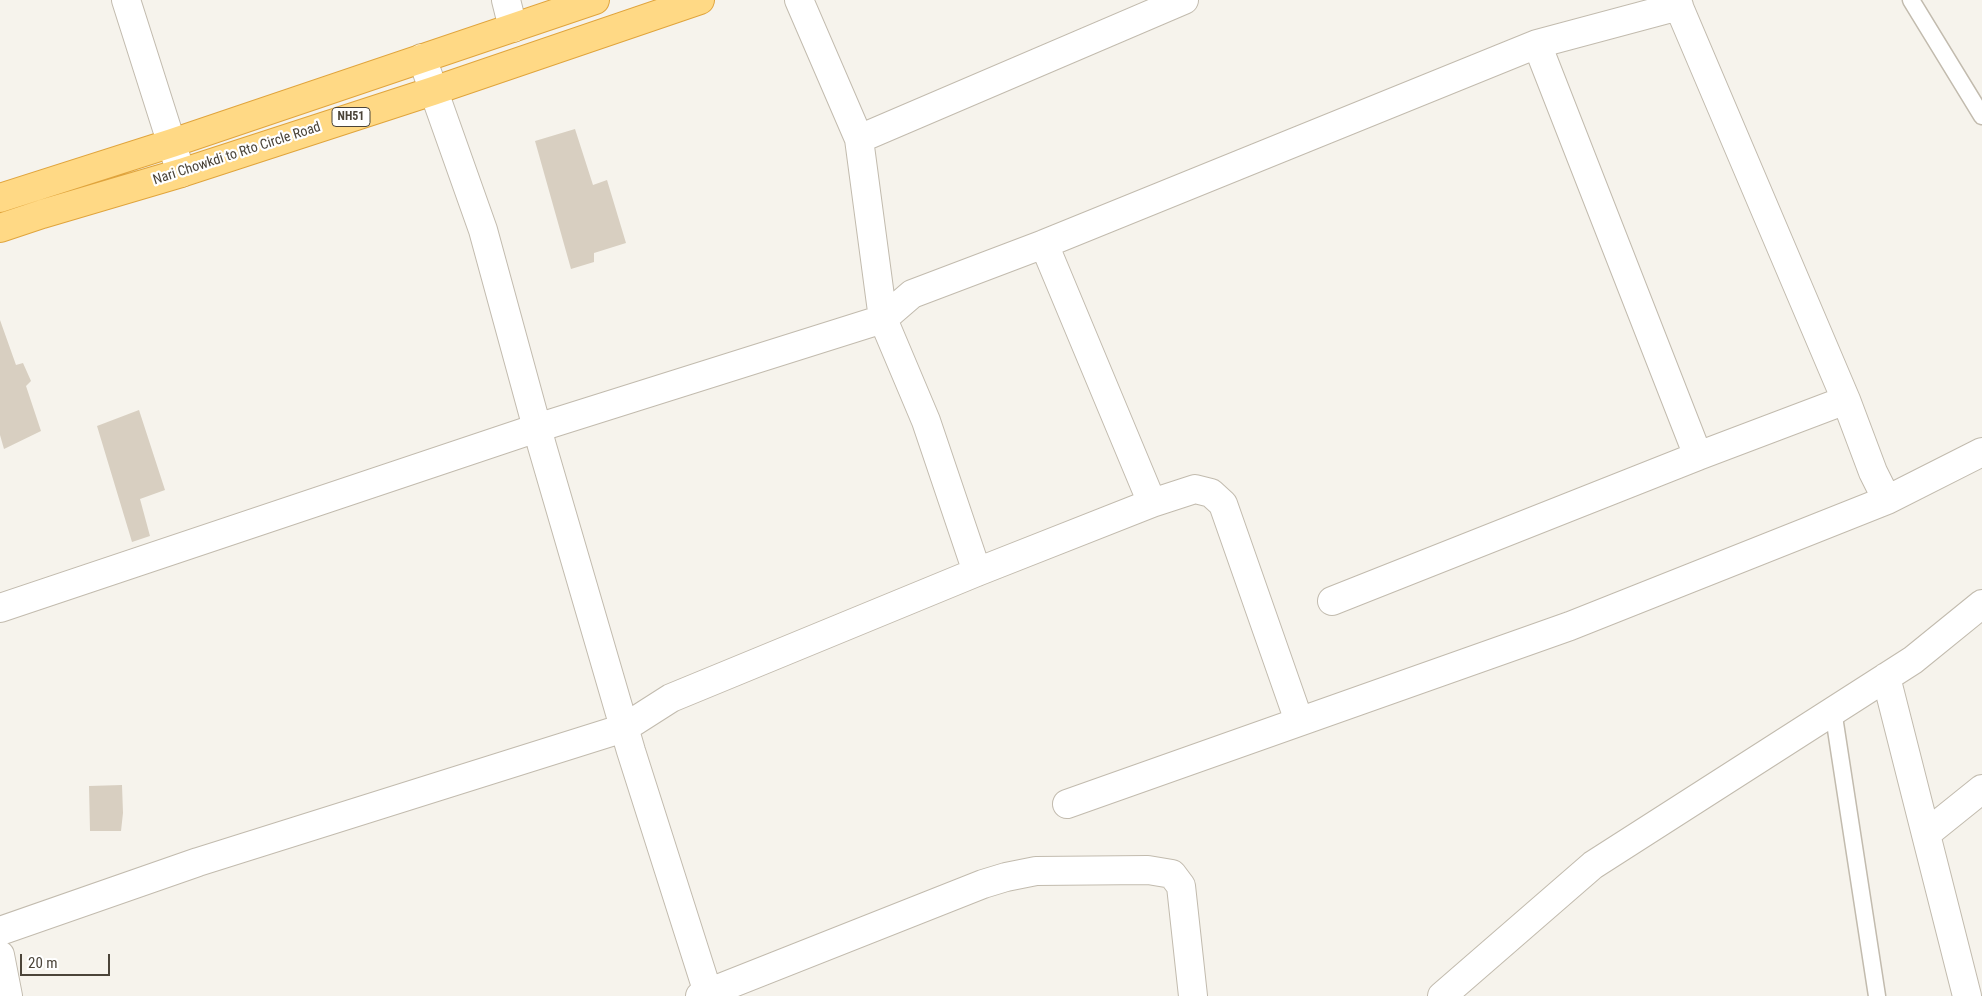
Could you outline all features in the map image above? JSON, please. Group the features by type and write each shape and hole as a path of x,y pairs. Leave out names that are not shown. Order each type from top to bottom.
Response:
{"highway":[{"name":"NH51","path":"0,198 172,143 595,0"},
{"name":"Nari Chowkdi to Rto Circle Road","path":"0,228 181,173 433,91 700,0"}],"street":[{"path":"126,0 181,173"},
{"path":"506,0 512,28"},
{"path":"799,0 859,139 883,319 926,420 976,572"},
{"path":"859,139 1184,0"},
{"path":"0,608 537,428 883,319 912,294 1044,244 1537,44 1678,3 1846,400 1873,472 1887,500"},
{"path":"1537,44 1698,456"},
{"path":"422,58 484,230 537,428 624,728 706,995 983,884 1006,877 1036,871 1148,870 1172,874 1181,886 1193,996"},
{"path":"1044,244 1152,503"},
{"path":"1332,602 1698,456 1846,400"},
{"path":"1067,804 1570,626 1887,500 1982,452"},
{"path":"0,931 198,862 624,728 671,698 976,572 1152,503 1195,489 1211,493 1223,504 1299,721"},
{"path":"1442,996 1593,865 1913,660 1982,604"},
{"path":"1886,677 1967,996"},
{"path":"1926,834 1982,789"},
{"path":"0,955 8,996"}],"lane":[{"path":"1911,0 1982,116"},
{"path":"1833,710 1877,996"}],"building":[{"path":"575,129 593,185 607,180 626,243 594,253 594,262 571,269 535,141"},
{"path":"0,320 16,365 23,363 31,381 26,386 41,431 4,449 0,435"},
{"path":"139,410 165,490 140,499 150,536 132,542 97,426"},
{"path":"122,785 123,813 121,831 90,831 89,786"}]}
